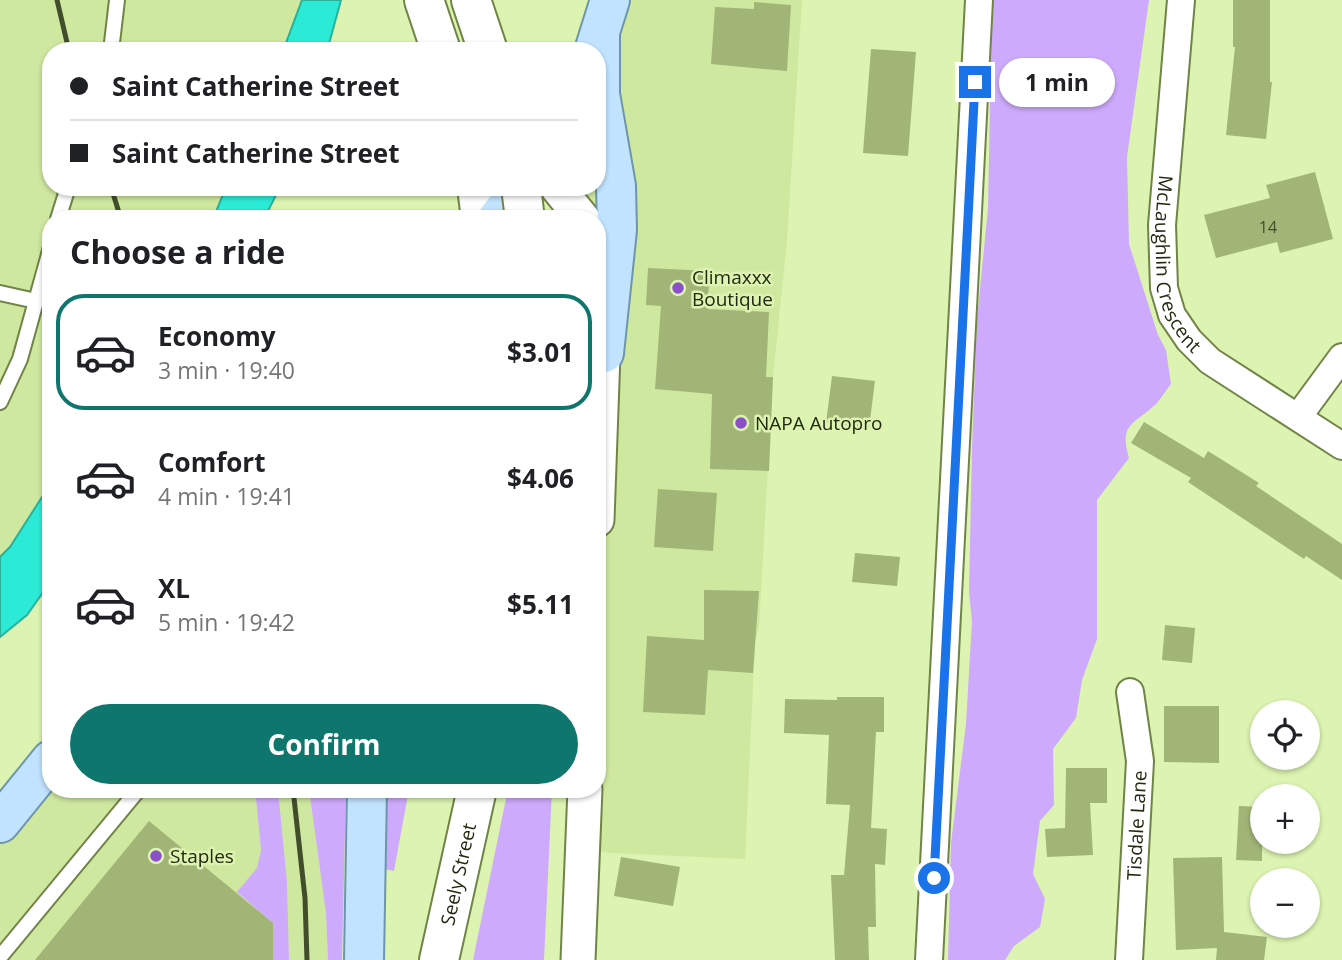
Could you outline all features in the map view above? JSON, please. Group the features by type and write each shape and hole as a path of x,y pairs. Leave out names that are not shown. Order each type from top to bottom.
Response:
{"main road":[{"path":"424,0 438,42"},
{"path":"471,0 485,42"},
{"path":"606,128 616,186 617,230 606,334"},
{"path":"0,823 42,771"},
{"path":"364,960 367,798"},
{"name":"Seely Street","path":"438,960 456,798"},
{"name":"Seely Street","path":"438,960 475,798"}],"street":[{"path":"929,960 979,0"},
{"name":"McLaughlin Crescent","path":"1181,0 1162,225 1164,288 1172,316 1189,340 1210,361 1342,446"},
{"path":"564,196 576,210"},
{"path":"1298,418 1342,356"},
{"name":"Tisdale Lane","path":"1129,960 1139,761 1130,692"},
{"path":"578,960 585,798"}],"lane":[{"path":"112,42 117,0"},
{"path":"0,402 20,359 42,279"},
{"path":"0,293 36,300"},
{"path":"0,957 132,798"}],"shaded area":[{"path":"0,0 302,0 286,42 42,42 42,196 222,196 217,210 42,210 42,497 10,548 0,557"},
{"path":"610,0 802,0 787,241 773,377 759,627 755,642 745,859 611,853 583,848 595,798 606,798 606,210 586,210 568,196 606,196 606,58"},
{"path":"992,0 1149,0 1127,157 1129,244 1158,335 1166,350 1171,384 1157,403 1127,430 1126,446 1129,458 1097,500 1097,639 1082,680 1076,718 1053,749 1054,805 1040,821 1033,874 1045,899 1040,927 1014,946 1005,960 948,960 951,843 966,724 972,621 969,592 972,448 977,320 988,208"},
{"path":"42,795 42,798 256,798 261,850 257,868 273,923 273,960 0,960 0,823"},
{"path":"256,798 279,798 287,882 289,960 273,960 273,923 237,892 257,868 261,850"},
{"path":"279,798 310,798 326,913 328,960 289,960 287,882"},
{"path":"310,798 346,798 342,960 328,960 326,913"},
{"path":"382,798 407,798 394,871 380,868"},
{"path":"506,798 552,798 544,960 473,960"}],"water":[{"path":"302,0 341,0 329,42 286,42"},
{"path":"222,196 276,196 268,210 217,210"},
{"path":"42,497 42,594 27,615 0,637 0,557 10,547"}],"building":[{"path":"1233,0 1270,0 1272,82 1266,139 1226,135 1235,47"},
{"path":"754,2 791,5 787,71 711,64 715,7 754,9"},
{"path":"871,49 916,52 908,156 863,153"},
{"path":"1315,172 1333,239 1280,253 1277,242 1216,258 1204,215 1270,198 1266,185"},
{"path":"648,268 710,271 707,309 769,312 766,377 773,377 769,471 710,469 712,394 655,389 661,306 646,305"},
{"path":"832,376 875,381 869,428 826,423"},
{"path":"1144,422 1204,458 1208,451 1259,483 1256,486 1342,544 1342,580 1306,556 1304,559 1188,482 1191,478 1131,443"},
{"path":"658,489 717,493 713,551 654,547"},
{"path":"855,553 900,557 897,586 852,582"},
{"path":"704,590 759,591 753,673 708,670 705,715 643,712 647,636 704,640"},
{"path":"1165,625 1195,628 1192,663 1162,660"},
{"path":"837,697 884,697 884,732 876,732 871,828 887,829 885,865 875,864 876,927 868,927 869,960 835,960 831,875 844,875 850,805 826,804 829,735 784,733 785,699 837,700"},
{"path":"1164,706 1219,706 1219,763 1164,762"},
{"path":"1066,768 1107,768 1107,803 1090,803 1093,855 1047,857 1045,829 1065,828"},
{"path":"1239,806 1250,806 1250,854 1262,854 1262,861 1236,860"},
{"name":"Staples","path":"149,821 273,923 273,960 35,960"},
{"path":"621,857 680,867 673,906 614,896"},
{"path":"1222,857 1224,932 1250,935 1250,938 1267,938 1264,960 1216,960 1217,948 1176,950 1173,858"}],"railway":[{"path":"57,0 67,42"},
{"path":"114,196 118,210"},
{"path":"294,798 305,898 307,960"}],"place":[{"name":"Climaxxx Boutique","path":"678,288"},
{"name":"NAPA Autopro","path":"741,423"},
{"name":"Staples","path":"156,856"}],"route":[{"path":"934,878 975,82"}]}
